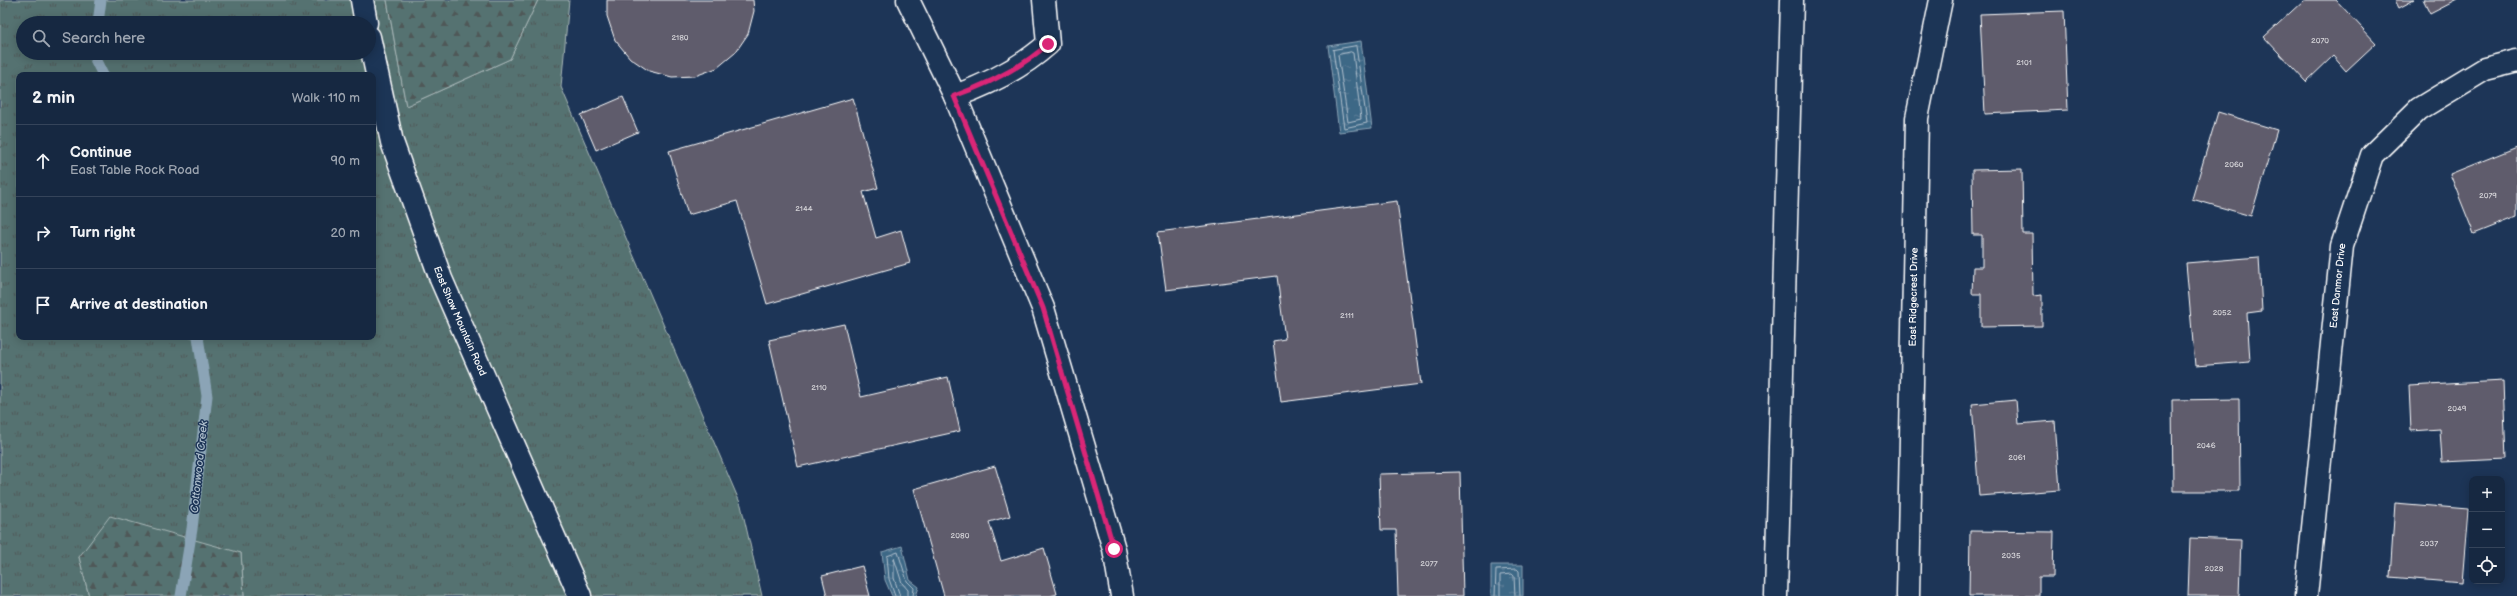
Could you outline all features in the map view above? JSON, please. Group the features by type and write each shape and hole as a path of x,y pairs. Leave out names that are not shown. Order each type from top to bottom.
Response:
{"street":[{"path":"362,0 365,16"},
{"path":"908,0 954,96 1043,308 1114,549 1122,596"},
{"path":"954,96 988,84 1030,60 1048,44 1044,0"},
{"path":"1776,596 1792,0"},
{"name":"East Ridgecrest Drive","path":"1908,596 1917,118 1941,0"},
{"name":"East Shaw Mountain Road","path":"374,60 392,142 442,279 580,596"},
{"name":"East Danmor Drive","path":"2306,596 2342,246 2372,155 2419,109 2485,69 2517,61"}],"green space":[{"path":"0,0 387,0 406,106 510,59 538,0 569,0 561,87 741,505 762,596 244,596 241,553 79,557 89,596 0,596"},
{"path":"387,0 538,0 510,59 406,106"},
{"path":"110,516 241,553 244,596 89,596 79,557"}],"water":[{"path":"1361,41 1372,128 1339,132 1328,46"},
{"path":"902,546 910,580 919,587 916,596 892,596 885,580 882,552"},
{"path":"1491,565 1523,565 1523,596 1491,596"}],"building":[{"path":"607,0 753,0 754,11 748,34 735,53 717,68 695,76 672,77 649,71 630,58 615,40 607,16"},
{"path":"2304,0 2336,0 2376,43 2346,71 2333,56 2306,82 2264,37"},
{"path":"2395,0 2414,0 2399,8"},
{"path":"2423,0 2457,0 2430,14"},
{"path":"2064,11 2068,110 1985,114 1980,14"},
{"path":"623,97 638,132 596,150 581,115"},
{"path":"853,98 878,188 863,192 876,238 901,230 910,263 767,304 737,201 688,215 669,151"},
{"path":"2218,112 2277,130 2251,216 2192,199"},
{"path":"2517,147 2517,217 2474,234 2450,174"},
{"path":"2022,169 2023,234 2032,234 2033,296 2042,295 2042,326 1981,327 1981,294 1972,294 1973,267 1982,267 1982,235 1973,235 1972,170"},
{"path":"1397,201 1421,384 1281,402 1273,341 1285,339 1277,276 1166,290 1158,232"},
{"path":"2259,257 2262,311 2247,313 2250,362 2195,366 2186,263"},
{"path":"844,324 861,397 948,377 960,431 798,467 769,340"},
{"path":"2503,381 2506,459 2442,462 2440,429 2411,431 2409,386"},
{"path":"2239,399 2240,491 2173,491 2172,400"},
{"path":"2016,400 2018,424 2055,421 2060,490 1979,496 1972,404"},
{"path":"995,466 1010,516 989,522 1001,561 1044,548 1057,594 1050,596 944,596 914,489"},
{"path":"1460,472 1463,596 1398,596 1396,530 1381,530 1379,474"},
{"path":"2395,503 2468,509 2462,583 2390,577"},
{"path":"1970,531 2054,532 2053,577 2039,577 2039,596 1969,596"},
{"path":"2190,538 2241,540 2239,596 2188,596"},
{"path":"862,566 870,596 827,596 822,576"}],"waterway":[{"name":"Cottonwood Creek","path":"99,16 101,0"},
{"name":"Cottonwood Creek","path":"96,60 102,72"},
{"name":"Cottonwood Creek","path":"181,596 192,529 207,396 198,340"}],"route":[{"path":"1048,44 1030,60 988,84 954,96 1043,308 1114,549"}]}
